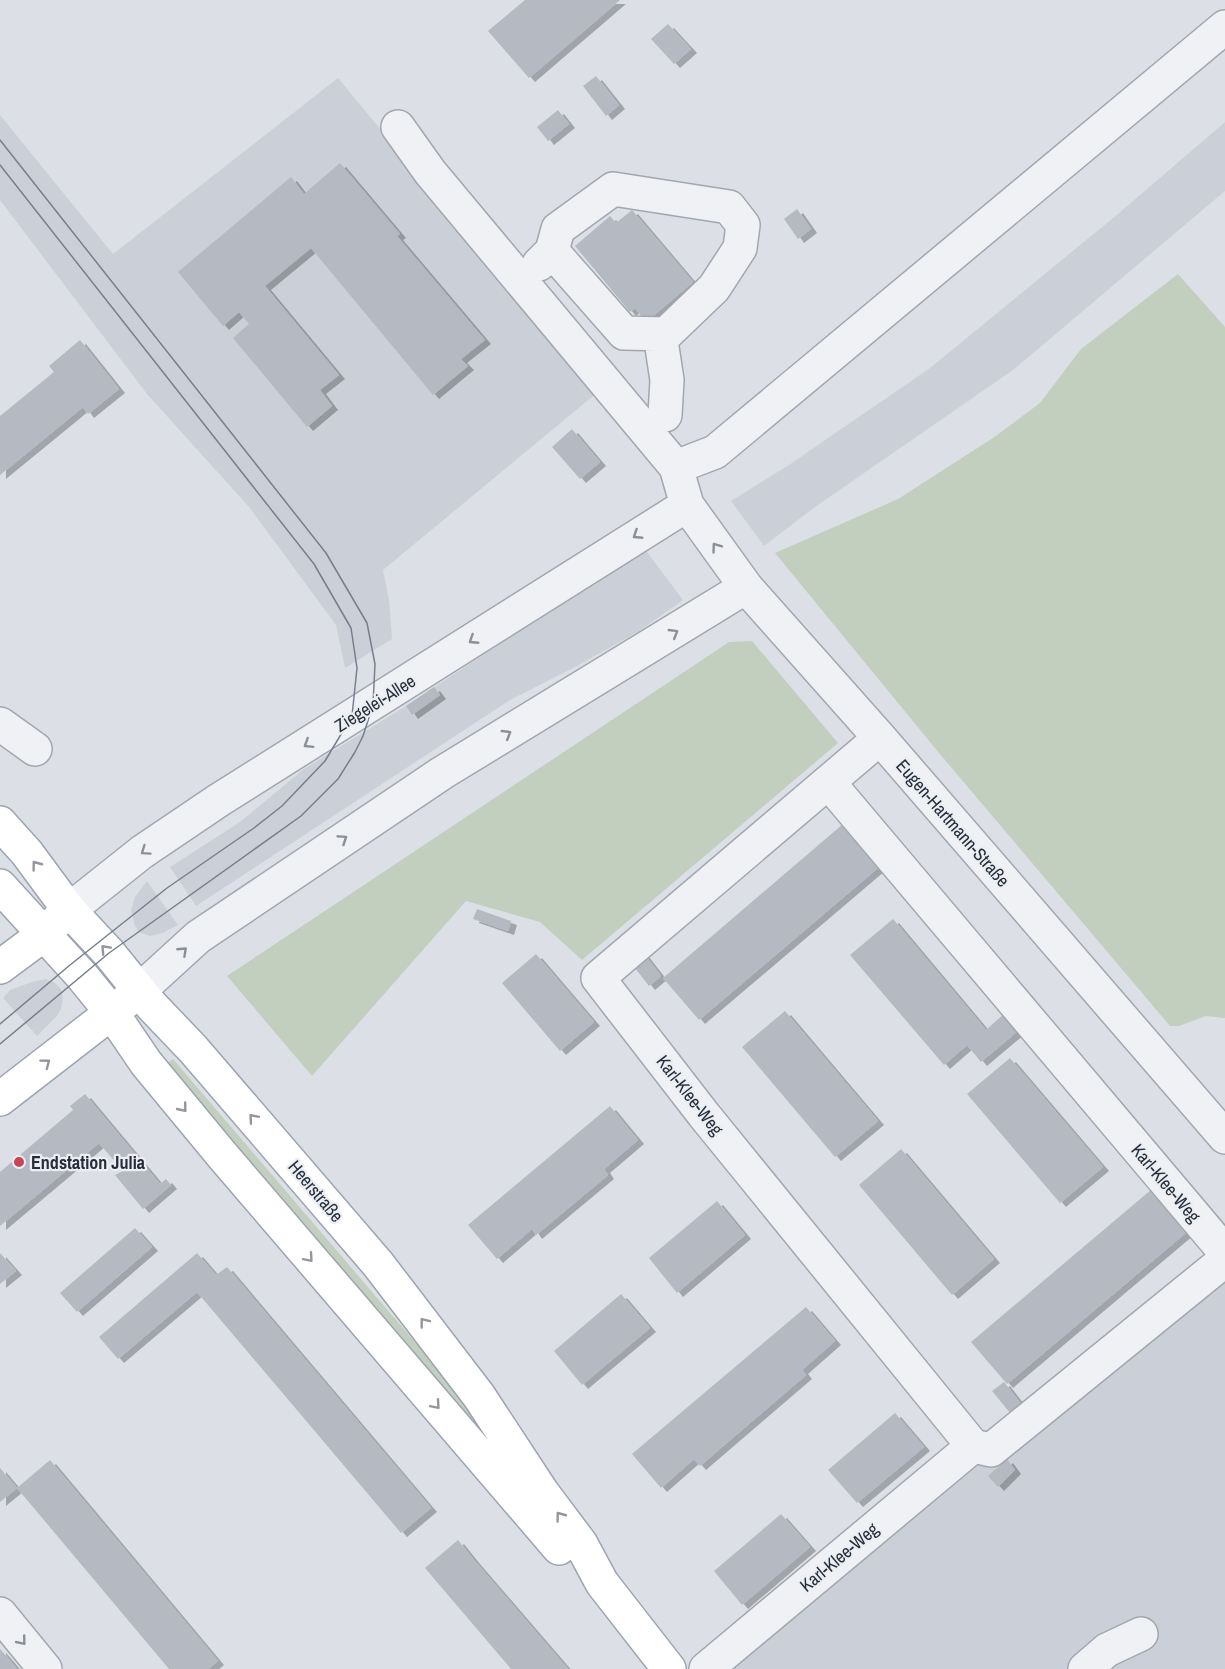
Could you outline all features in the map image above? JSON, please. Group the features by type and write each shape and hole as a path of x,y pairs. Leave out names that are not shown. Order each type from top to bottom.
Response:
{"main road":[{"name":"Heerstraße","path":"0,823 27,853 69,910 109,953 378,1264 479,1396 542,1492 581,1544 602,1583 669,1669"},
{"name":"Heerstraße","path":"0,886 82,976 112,1013 146,1063 222,1155 566,1557 602,1583"},
{"path":"0,967 43,935 69,910"},
{"path":"0,1099 140,990"}],"street":[{"path":"676,467 715,452 1225,27"},
{"path":"398,127 430,172 676,467 687,505"},
{"path":"613,189 729,207 743,225 740,248 714,288 666,334 660,334 624,333 546,257 558,229 613,189"},
{"path":"660,334 667,380 665,415"},
{"name":"Eugen-Hartmann-Straße","path":"687,505 747,587 1225,1137"},
{"name":"Ziegelei-Allee","path":"69,910 142,852 219,800 687,505"},
{"path":"140,990 198,937 442,773 747,587"},
{"path":"0,724 35,749"},
{"name":"Karl-Klee-Weg","path":"706,1669 973,1446 704,1115 598,978 880,738"},
{"name":"Karl-Klee-Weg","path":"829,783 1225,1252"},
{"path":"973,1446 991,1450 1225,1260"},
{"path":"0,1614 45,1669"},
{"path":"1085,1669 1107,1650 1141,1634"}],"shaded area":[{"path":"338,78 598,392 383,570 389,600 392,639 345,668 336,625 249,507 147,394 0,200 0,115 113,254"},
{"path":"1225,122 1225,191 1013,370 815,507 764,546 731,501 789,465 930,368 1118,214"},
{"path":"644,548 683,600 639,631 510,700 196,906 170,867 240,822 304,769 406,706"},
{"path":"147,881 178,925 163,933 150,936 139,932 131,910 135,897"},
{"path":"46,979 61,989 63,998 61,1009 56,1017 37,1036 3,998 10,990"},
{"path":"1225,1247 1225,1669 707,1669"}],"green space":[{"path":"1178,274 1225,327 1225,1018 1206,1016 1179,1026 1170,1026 939,753 775,553 898,499 993,438 1040,403 1081,349"},
{"path":"752,641 838,743 582,960 540,922 466,901 312,1076 227,976 729,642"},
{"path":"173,1059 473,1410 520,1486 165,1065"}],"building":[{"path":"525,0 620,0 529,78 488,31"},
{"path":"668,24 691,49 674,64 651,39"},
{"path":"596,76 619,105 606,116 583,86"},
{"path":"558,110 569,124 548,141 537,127"},
{"path":"340,163 400,234 397,236 485,340 461,359 468,366 433,395 311,248 265,286 339,375 320,390 332,406 307,427 233,338 249,324 239,312 223,326 178,272 291,177 304,194"},
{"path":"797,209 811,229 798,239 784,219"},
{"path":"632,210 693,282 646,322 635,308 630,312 575,246 610,216 616,223"},
{"path":"80,340 119,389 88,414 83,407 0,475 0,416 54,372 49,366"},
{"path":"572,429 600,462 580,479 552,447"},
{"path":"434,687 440,695 412,715 406,706"},
{"path":"843,824 879,867 699,1020 663,978"},
{"path":"477,909 511,921 508,931 473,919"},
{"path":"893,919 986,1030 1005,1013 1019,1030 981,1062 967,1045 944,1065 850,955"},
{"path":"643,953 661,976 649,986 631,963"},
{"path":"536,954 594,1022 560,1051 502,983"},
{"path":"785,1011 878,1121 835,1157 742,1047"},
{"path":"1010,1058 1103,1167 1060,1203 967,1094"},
{"path":"85,1094 160,1184 166,1179 171,1185 143,1209 115,1175 123,1171 99,1143 0,1226 0,1172 73,1110 70,1106"},
{"path":"610,1106 638,1140 604,1169 608,1175 536,1235 532,1229 497,1259 468,1225"},
{"path":"901,1149 994,1259 952,1295 859,1185"},
{"path":"1152,1189 1188,1231 1007,1384 971,1342"},
{"path":"717,1201 745,1235 677,1293 649,1258"},
{"path":"135,1228 152,1247 77,1312 60,1293"},
{"path":"0,1253 16,1271 0,1284"},
{"path":"197,1253 216,1275 227,1267 431,1508 401,1533 197,1292 118,1359 99,1337"},
{"path":"621,1294 650,1328 582,1385 554,1351"},
{"path":"806,1307 835,1341 802,1370 806,1375 700,1466 694,1459 661,1488 632,1454"},
{"path":"1004,1382 1022,1405 1011,1414 992,1391"},
{"path":"895,1413 924,1447 857,1503 828,1470"},
{"path":"1007,1459 1015,1470 998,1487 988,1476"},
{"path":"50,1460 218,1661 208,1669 169,1669 17,1488"},
{"path":"0,1468 17,1488 0,1502"},
{"path":"781,1514 810,1547 742,1605 714,1571"},
{"path":"458,1540 568,1669 511,1669 425,1568"},
{"path":"0,1649 8,1658 17,1669 0,1669"}],"tram line":[{"path":"0,140 326,553 367,623 375,664 373,705 363,736 338,779 301,816 109,953 0,1044"},
{"path":"0,165 314,564 351,628 357,668 352,716 325,761 282,806 167,888 0,1024"}],"place":[{"name":"Endstation Julia","path":"19,1162"}]}
